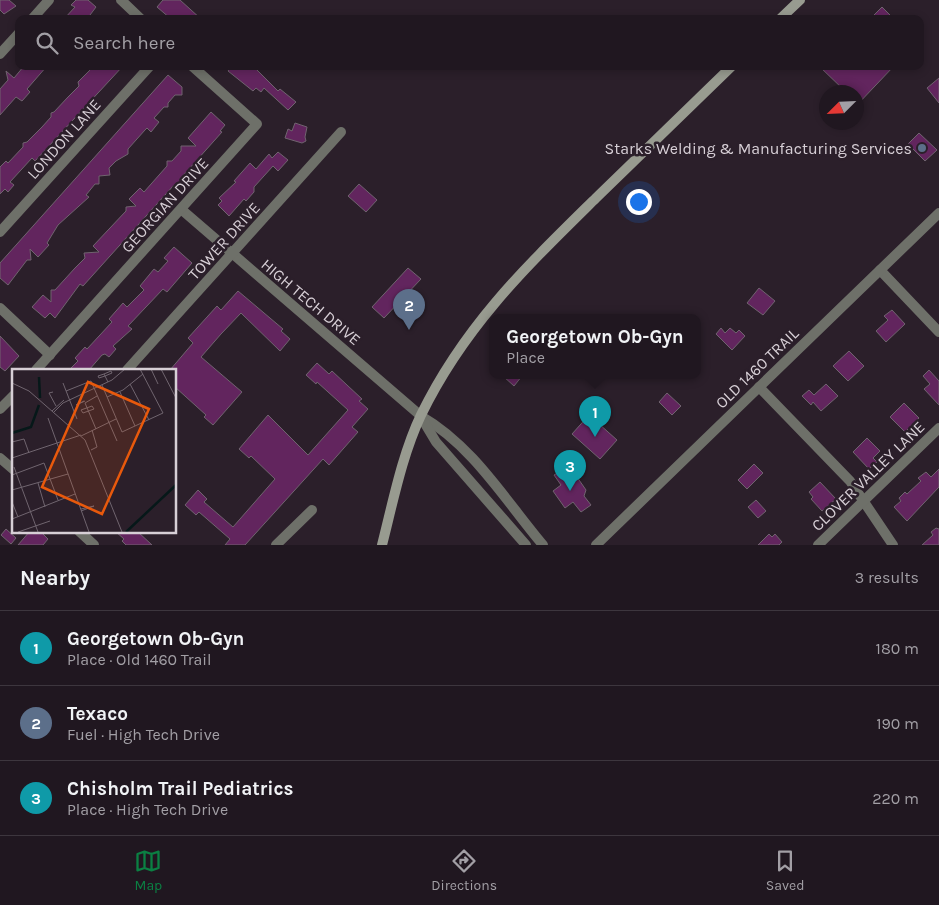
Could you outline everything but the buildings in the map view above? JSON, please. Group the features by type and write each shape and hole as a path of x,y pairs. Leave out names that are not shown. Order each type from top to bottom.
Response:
{"main road":[{"path":"784,15 800,0"},
{"path":"382,545 405,460 421,416 463,344 497,298 728,70"}],"street":[{"path":"36,15 49,0"},
{"path":"126,2 137,15"},
{"path":"0,54 15,38"},
{"name":"LONDON LANE","path":"0,232 146,70"},
{"name":"GEORGIAN DRIVE","path":"37,369 182,210 257,124 196,70"},
{"name":"TOWER DRIVE","path":"128,369 342,132"},
{"name":"HIGH TECH DRIVE","path":"182,210 421,416 443,429 475,460 543,545"},
{"name":"OLD 1460 TRAIL","path":"596,545 939,213"},
{"path":"880,270 939,332"},
{"path":"0,308 50,355"},
{"path":"759,387 850,480 893,545"},
{"path":"0,410 12,396"},
{"name":"HIGH TECH DRIVE","path":"421,416 436,442 526,545"},
{"name":"CLOVER VALLEY LANE","path":"818,545 939,428"},
{"path":"0,458 12,468"},
{"path":"276,545 312,510"},
{"path":"81,532 94,545"}],"place":[{"name":"Starks Welding & Manufacturing Services","path":"922,148"},
{"name":"Texaco","path":"409,330"},
{"name":"Georgetown Ob-Gyn","path":"595,437"},
{"name":"Chisholm Trail Pediatrics","path":"570,491"}]}
